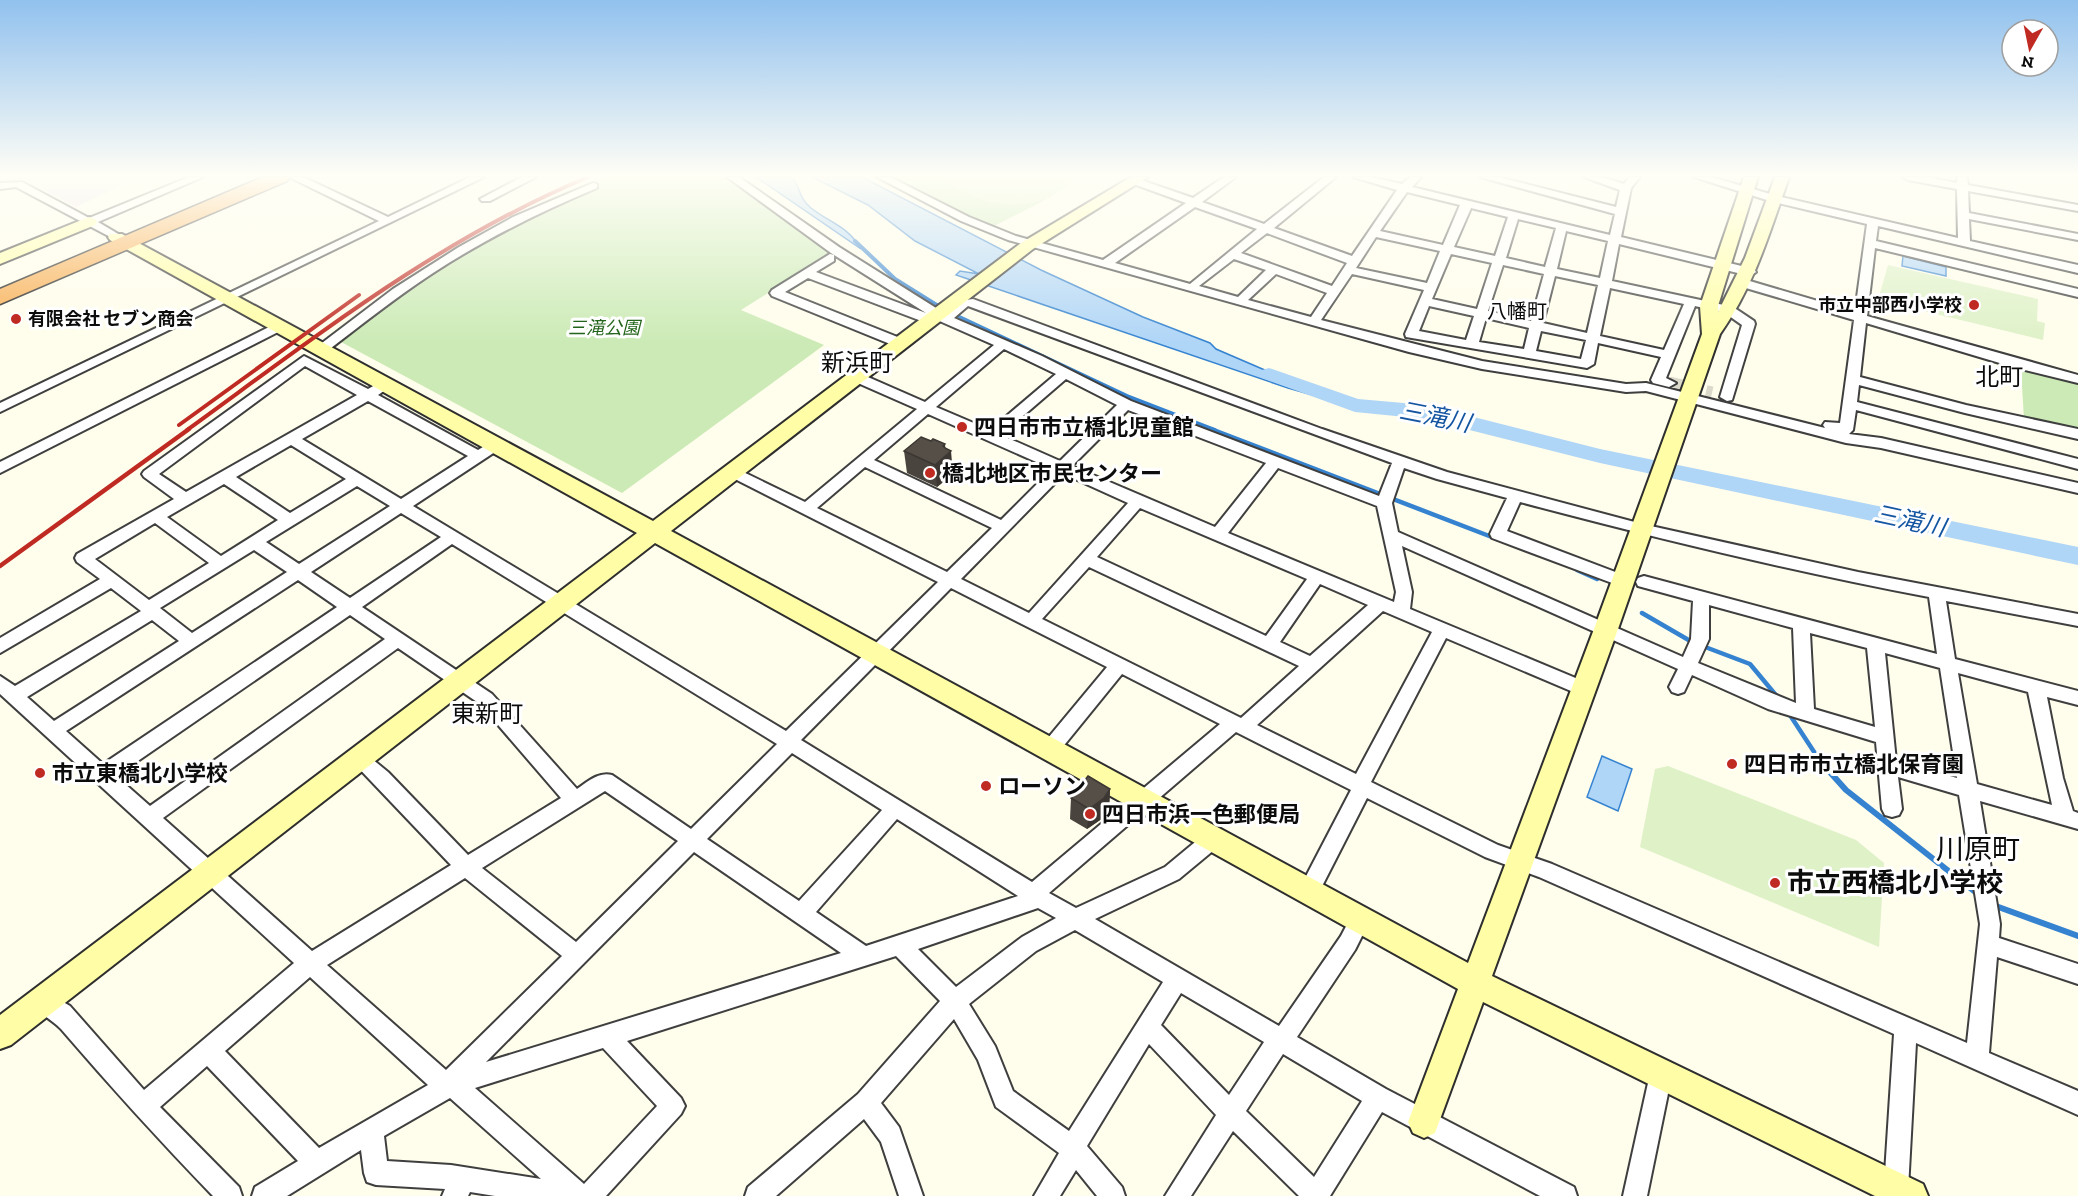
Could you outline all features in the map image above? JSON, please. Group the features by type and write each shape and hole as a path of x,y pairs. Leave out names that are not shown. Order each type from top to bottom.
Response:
{"highway":[{"path":"0,297 138,233"},
{"path":"0,287 140,233"}],"street":[{"path":"0,259 63,233"},
{"path":"109,233 321,349 377,389 487,450 654,532 1475,983 1903,1192 1906,1027"},
{"path":"0,408 363,233"},
{"path":"321,349 413,281 493,233"},
{"path":"810,233 834,250 943,315 1126,404 1276,461 1385,498"},
{"path":"999,233 1030,245 1409,348 1482,364 1626,388 1646,387 1687,401 2078,488"},
{"path":"0,1034 900,343 943,315 1030,245 1050,233"},
{"path":"1105,264 1150,233"},
{"path":"1196,283 1260,233"},
{"path":"1274,233 1351,266 1431,288"},
{"path":"1314,321 1372,233 1729,310 1749,324 1727,397"},
{"path":"1455,233 1411,334 1587,364 1615,233"},
{"path":"1471,345 1508,233"},
{"path":"1529,354 1560,233"},
{"path":"1589,233 1723,266 1747,278 1860,318 2078,380"},
{"path":"1711,334 1710,306 1734,233"},
{"path":"1424,1122 1606,629 1711,334 1729,310 1747,278 1762,233"},
{"path":"1712,393 1846,430 1870,233"},
{"path":"1924,233 2078,269"},
{"path":"1964,233 1964,242"},
{"path":"2056,233 2078,237"},
{"path":"1869,243 2078,293"},
{"path":"2004,276 2005,251"},
{"path":"1232,254 1334,291"},
{"path":"830,258 776,293 900,343"},
{"path":"1244,297 1274,269"},
{"path":"807,273 943,315 969,302 1399,463 1515,497 1858,578 2078,620"},
{"path":"1669,383 1658,380 1691,301"},
{"path":"1425,302 1669,355"},
{"path":"0,468 279,326"},
{"path":"806,510 1003,344"},
{"path":"185,499 148,474 304,360 377,389"},
{"path":"991,437 1064,374"},
{"path":"856,377 1138,501 1584,689"},
{"path":"1852,379 1965,409 2078,434"},
{"path":"192,642 83,558 377,389"},
{"path":"449,1085 694,841 874,654 1126,404"},
{"path":"1850,404 2078,464"},
{"path":"291,439 789,742 1036,896 1378,1097 1565,1196"},
{"path":"52,731 487,450"},
{"path":"864,461 1003,527"},
{"path":"1218,535 1276,461"},
{"path":"1399,463 1385,498 1404,592 1401,612"},
{"path":"732,472 1492,851 1545,870 2078,1103"},
{"path":"225,477 289,520"},
{"path":"357,479 220,563 150,610 7,690 150,817 309,964 577,1196"},
{"path":"1515,497 1498,534 1612,577"},
{"path":"1031,621 1138,501"},
{"path":"156,516 220,563"},
{"path":"1391,535 1774,704 1884,737"},
{"path":"102,774 452,537"},
{"path":"254,542 486,699 574,800"},
{"path":"1086,559 1312,665"},
{"path":"1269,645 1317,577"},
{"path":"0,646 111,580"},
{"path":"1644,582 2078,698"},
{"path":"1936,592 1987,902 1988,944 1977,1058"},
{"path":"1678,687 1698,643 1701,597"},
{"path":"265,1196 316,1163 449,1085 900,945 1036,896 1144,800 1312,665 1380,603"},
{"path":"1801,713 1802,623"},
{"path":"1309,891 1442,630"},
{"path":"150,817 398,639"},
{"path":"1875,642 1892,809"},
{"path":"1050,749 1119,665"},
{"path":"2036,687 2054,778 2072,819"},
{"path":"359,759 381,778 466,867 578,956"},
{"path":"1887,766 2072,819"},
{"path":"143,1106 309,964 605,781 863,956"},
{"path":"801,914 895,808"},
{"path":"757,1196 866,1102 955,1002 1029,944 1076,918 1172,873 1213,839"},
{"path":"1177,1196 1348,943 1360,920"},
{"path":"1988,944 2078,974"},
{"path":"900,945 955,1002 987,1054 1004,1099 1074,1149 1113,1196"},
{"path":"1046,1196 1177,979"},
{"path":"43,1001 62,1014 143,1106 230,1196"},
{"path":"1147,1026 1316,1196 1378,1097"},
{"path":"589,1196 673,1106 606,1036"},
{"path":"208,1050 316,1163"},
{"path":"1635,1196 1661,1074"},
{"path":"866,1102 891,1135 900,1155 911,1196"},
{"path":"371,1130 376,1173 459,1188 577,1196"}],"green space":[{"name":"三滝公園","path":"483,233 806,233 833,252 741,310 824,345 622,493 330,336 395,289"},
{"path":"1888,265 2038,299 2037,321 2045,323 2043,340 1878,300"},
{"path":"2021,369 2078,382 2078,431 2024,419"},
{"path":"1668,766 1856,840 1884,863 1879,947 1640,847 1655,769"}],"water":[{"path":"837,233 847,233 861,249"},
{"path":"904,233 969,233 1041,270 1143,317 1210,343 1216,349 1344,404 1288,388 956,275 960,271 979,274 915,241"},
{"path":"1903,256 1946,267 1946,276 1902,266"},
{"path":"1602,756 1632,769 1618,811 1587,797"}],"building":[{"path":"921,437 945,444 943,446 951,451 935,465 904,451"},
{"path":"1088,776 1110,789 1104,798 1089,809 1071,798"}],"waterway":[{"path":"855,241 895,279 943,309"},
{"path":"953,314 1127,396 1215,430"},
{"name":"三滝川","path":"1269,374 1355,405 1426,412 1600,456 2078,556"},
{"path":"1211,429 1497,539"},
{"path":"1577,570 1597,579"},
{"path":"1642,613 1692,642 1750,664 1780,700"},
{"path":"1788,712 1820,761"},
{"path":"1819,760 1846,790 1979,895"},
{"path":"1993,905 2078,936"}],"tunnel":[{"path":"1669,383 1712,393"}],"railway":[{"path":"187,430 380,292 475,233"},
{"path":"179,425 359,295"},
{"path":"0,566 189,429"}],"place":[{"name":"市立中部西小学校","path":"1974,305"},
{"name":"有限会社 セブン商会","path":"16,319"},
{"name":"四日市市立橋北児童館","path":"962,427"},
{"name":"橋北地区市民センター","path":"930,473"},
{"name":"四日市市立橋北保育園","path":"1732,764"},
{"name":"市立東橋北小学校","path":"40,773"},
{"name":"ローソン","path":"986,786"},
{"name":"四日市浜一色郵便局","path":"1090,814"},
{"name":"市立西橋北小学校","path":"1775,883"}],"district":[{"name":"八幡町","path":"1517,311"},
{"name":"新浜町","path":"857,363"},
{"name":"北町","path":"1999,377"},
{"name":"東新町","path":"487,714"},
{"name":"川原町","path":"1978,849"}]}
